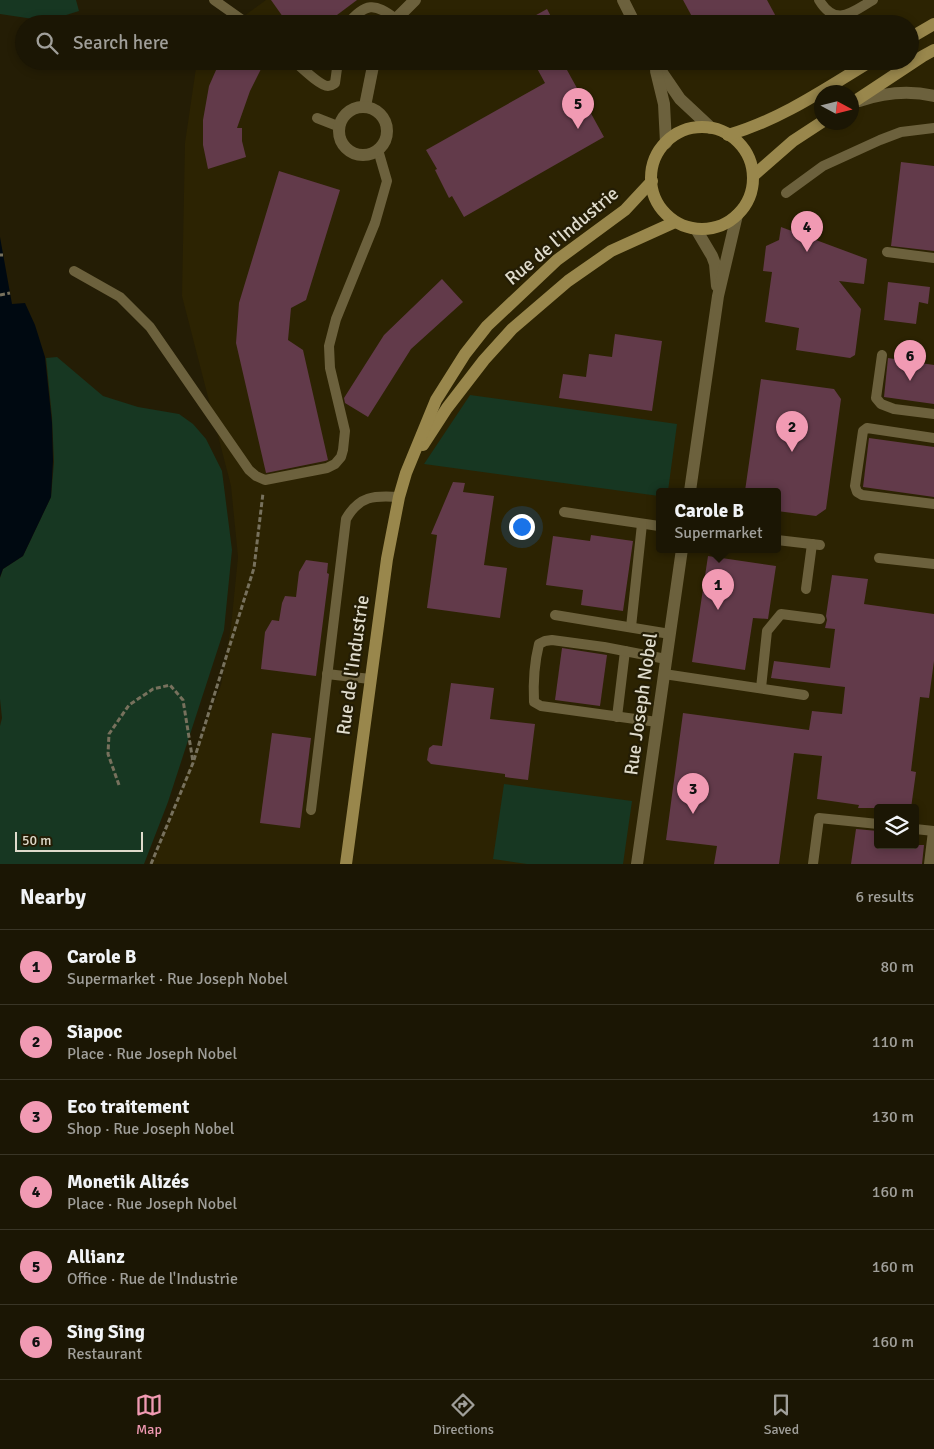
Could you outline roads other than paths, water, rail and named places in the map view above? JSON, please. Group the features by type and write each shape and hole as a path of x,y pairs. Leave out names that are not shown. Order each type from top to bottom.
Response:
{"main road":[{"path":"919,33 934,24"},
{"path":"919,59 934,50"},
{"path":"728,135 749,129 773,118 856,70"},
{"path":"859,98 902,70"},
{"path":"697,127 711,128 728,135 740,144 747,154 751,165 753,176 752,188 749,199 743,209 726,224 715,228 702,230 675,222 664,213 656,201 652,188 655,160 662,148 671,138 697,127"},
{"path":"753,176 793,141 814,127"},
{"name":"Rue de l'Industrie","path":"346,864 387,559 399,497 406,472 436,400 465,354 487,326 557,260 625,210 652,181"},
{"name":"Rue de l'Industrie","path":"406,472 447,408 484,360 512,329 568,281 611,251 675,222"}],"street":[{"path":"400,15 415,0"},
{"path":"623,0 630,15"},
{"path":"365,106 372,70"},
{"path":"656,70 663,98 666,143"},
{"path":"660,70 680,99 711,128"},
{"path":"859,101 876,95 894,93 934,96"},
{"path":"365,106 380,112 387,126 387,134 385,142 378,150 365,155 351,152 346,147 342,141 340,127 342,120 351,110 365,106"},
{"path":"690,488 718,296 737,215"},
{"path":"696,229 715,264 718,296"},
{"name":"Rue Joseph Nobel","path":"637,864 681,553"}],"lane":[{"path":"214,0 235,15"},
{"path":"819,0 828,12 836,15"},
{"path":"841,15 854,11 873,0"},
{"path":"356,15 362,9 372,7 383,9 388,15"},
{"path":"305,70 322,84 328,86 335,83 337,70"},
{"path":"317,118 340,127"},
{"path":"786,193 823,166 880,140 901,132 934,128"},
{"path":"74,271 120,297 150,327 249,470 256,476 264,480 327,468 335,464 344,450 345,431 330,368 330,346 336,319 375,223 387,181 378,150"},
{"path":"887,252 934,258"},
{"path":"882,355 876,398 881,404 894,409 934,414"},
{"path":"934,438 867,428 863,431 855,486 857,492 862,495 934,504"},
{"path":"311,810 346,519 359,502 370,497 399,497"},
{"path":"564,512 656,526"},
{"path":"631,627 642,524"},
{"path":"781,541 816,545 806,589"},
{"path":"879,558 934,564"},
{"path":"761,688 767,631 781,614 820,619"},
{"path":"555,615 670,634"},
{"path":"658,722 541,706 534,702 532,681 534,662 539,644 552,640 666,659"},
{"path":"617,717 625,651"},
{"path":"327,674 370,679"},
{"path":"664,674 804,695"},
{"path":"813,864 819,818 874,824"},
{"path":"919,829 933,831 928,864"}],"place":[{"name":"Allianz","path":"578,129"},
{"name":"Monetik Alizés","path":"807,252"},
{"name":"Sing Sing","path":"910,381"},
{"name":"Siapoc","path":"792,452"},
{"name":"Carole B","path":"718,610"},
{"name":"Eco traitement","path":"693,814"}]}
